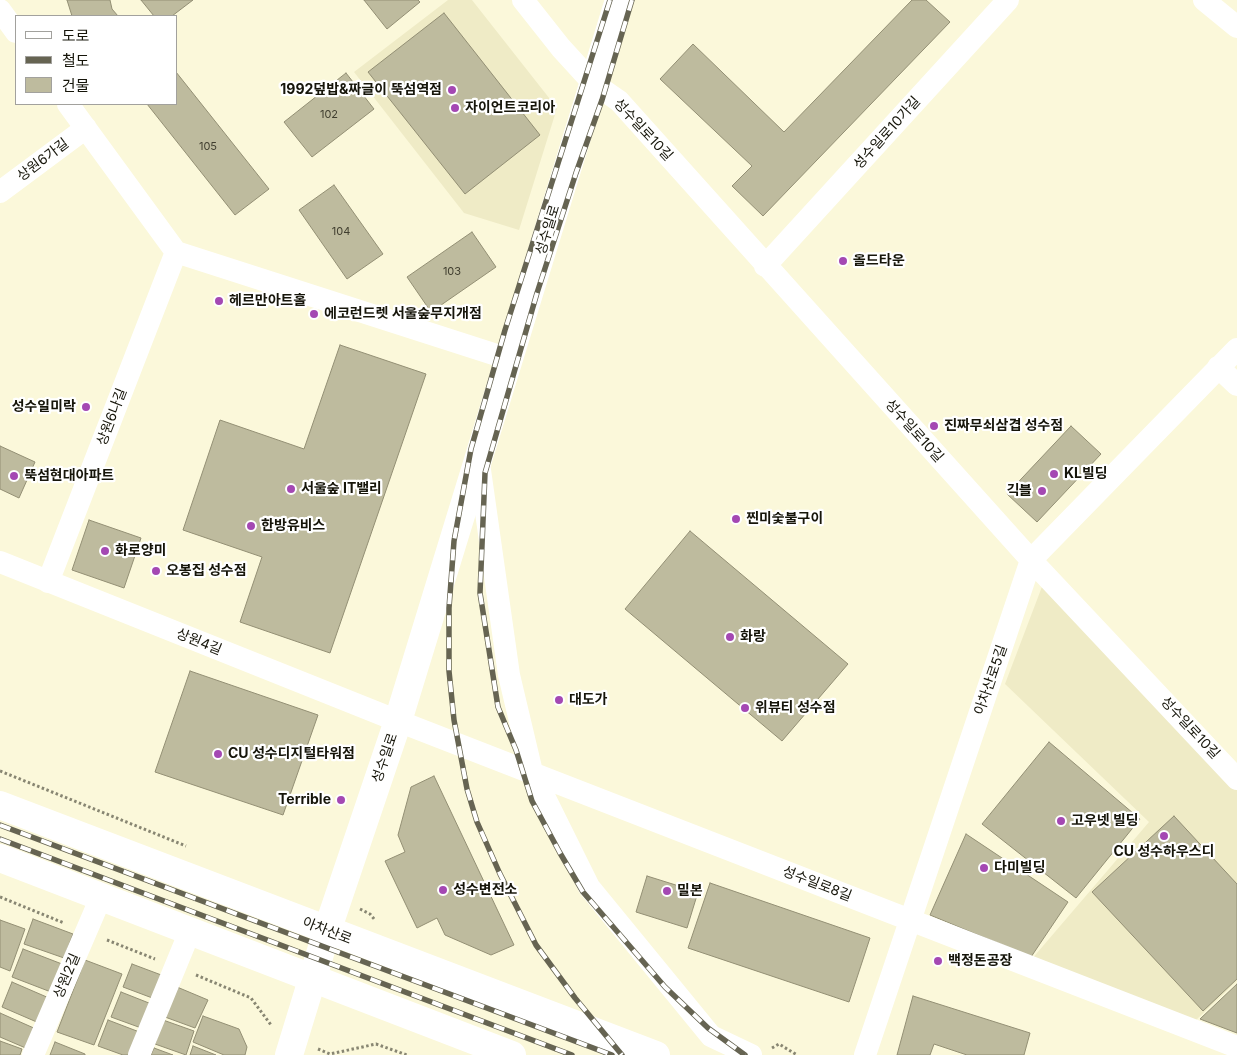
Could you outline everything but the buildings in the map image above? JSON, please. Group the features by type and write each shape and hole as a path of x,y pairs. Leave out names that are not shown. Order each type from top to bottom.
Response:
{"main road":[{"name":"성수일로","path":"291,1047 327,931 398,721 619,0"},
{"name":"아차산로","path":"0,805 656,1055"},
{"path":"2,866 101,897 512,1055"}],"street":[{"name":"성수일로10길","path":"523,0 561,48 593,83 619,101 765,266 1031,560 1237,779"},
{"name":"성수일로10가길","path":"765,266 1008,0"},
{"path":"1204,0 1237,27"},
{"path":"0,10 15,31"},
{"path":"69,105 176,252 509,358"},
{"name":"상원6가길","path":"0,191 86,128"},
{"name":"상원6나길","path":"48,582 176,252"},
{"name":"아차산로5길","path":"865,1055 1031,560 1237,349"},
{"path":"1218,368 1237,385"},
{"name":"성수일로","path":"478,460 509,674 532,772"},
{"name":"상원4길","path":"0,562 398,721"},
{"name":"성수일로8길","path":"398,721 1237,1047"},
{"path":"532,772 589,887 711,1036 759,1053"},
{"name":"상원2길","path":"33,1055 101,897"},
{"path":"139,1055 190,931"}],"path":[{"path":"0,897 251,998 276,1032 291,1047 330,1054 376,1044 408,1055"},
{"path":"759,1053 780,1044 797,1055"}],"shaded area":[{"path":"448,0 472,0 557,108 519,230 464,213 354,72"},
{"path":"1043,584 1237,788 1237,981 1196,1020 1031,960 1149,822 1005,684"}],"railway":[{"path":"610,0 505,330 471,449 454,541 449,608 449,671 454,720 467,789 477,822 500,874 536,945 575,998 622,1055"},
{"path":"632,0 602,100 537,293 485,473 480,593 498,707 516,750 532,801 560,853 583,892 665,987 708,1028 745,1055"},
{"path":"0,825 612,1055"},
{"path":"0,839 572,1055"}],"place":[{"name":"1992덮밥&짜글이 뚝섬역점","path":"452,90"},
{"name":"자이언트코리아","path":"455,108"},
{"name":"올드타운","path":"843,261"},
{"name":"헤르만아트홀","path":"219,301"},
{"name":"에코런드렛 서울숲무지개점","path":"314,314"},
{"name":"성수일미락","path":"86,407"},
{"name":"진짜무쇠삼겹 성수점","path":"934,426"},
{"name":"KL빌딩","path":"1054,474"},
{"name":"뚝섬현대아파트","path":"14,476"},
{"name":"서울숲 IT밸리","path":"291,489"},
{"name":"긱블","path":"1042,491"},
{"name":"찐미숯불구이","path":"736,519"},
{"name":"한방유비스","path":"251,526"},
{"name":"화로양미","path":"105,551"},
{"name":"오봉집 성수점","path":"156,571"},
{"name":"화랑","path":"730,637"},
{"name":"대도가","path":"559,700"},
{"name":"위뷰티 성수점","path":"745,708"},
{"name":"CU 성수디지털타워점","path":"218,754"},
{"name":"Terrible","path":"341,800"},
{"name":"고우넷 빌딩","path":"1061,821"},
{"name":"CU 성수하우스디","path":"1164,836"},
{"name":"다미빌딩","path":"984,868"},
{"name":"성수변전소","path":"443,890"},
{"name":"밀본","path":"667,891"},
{"name":"백정돈공장","path":"938,961"}]}
